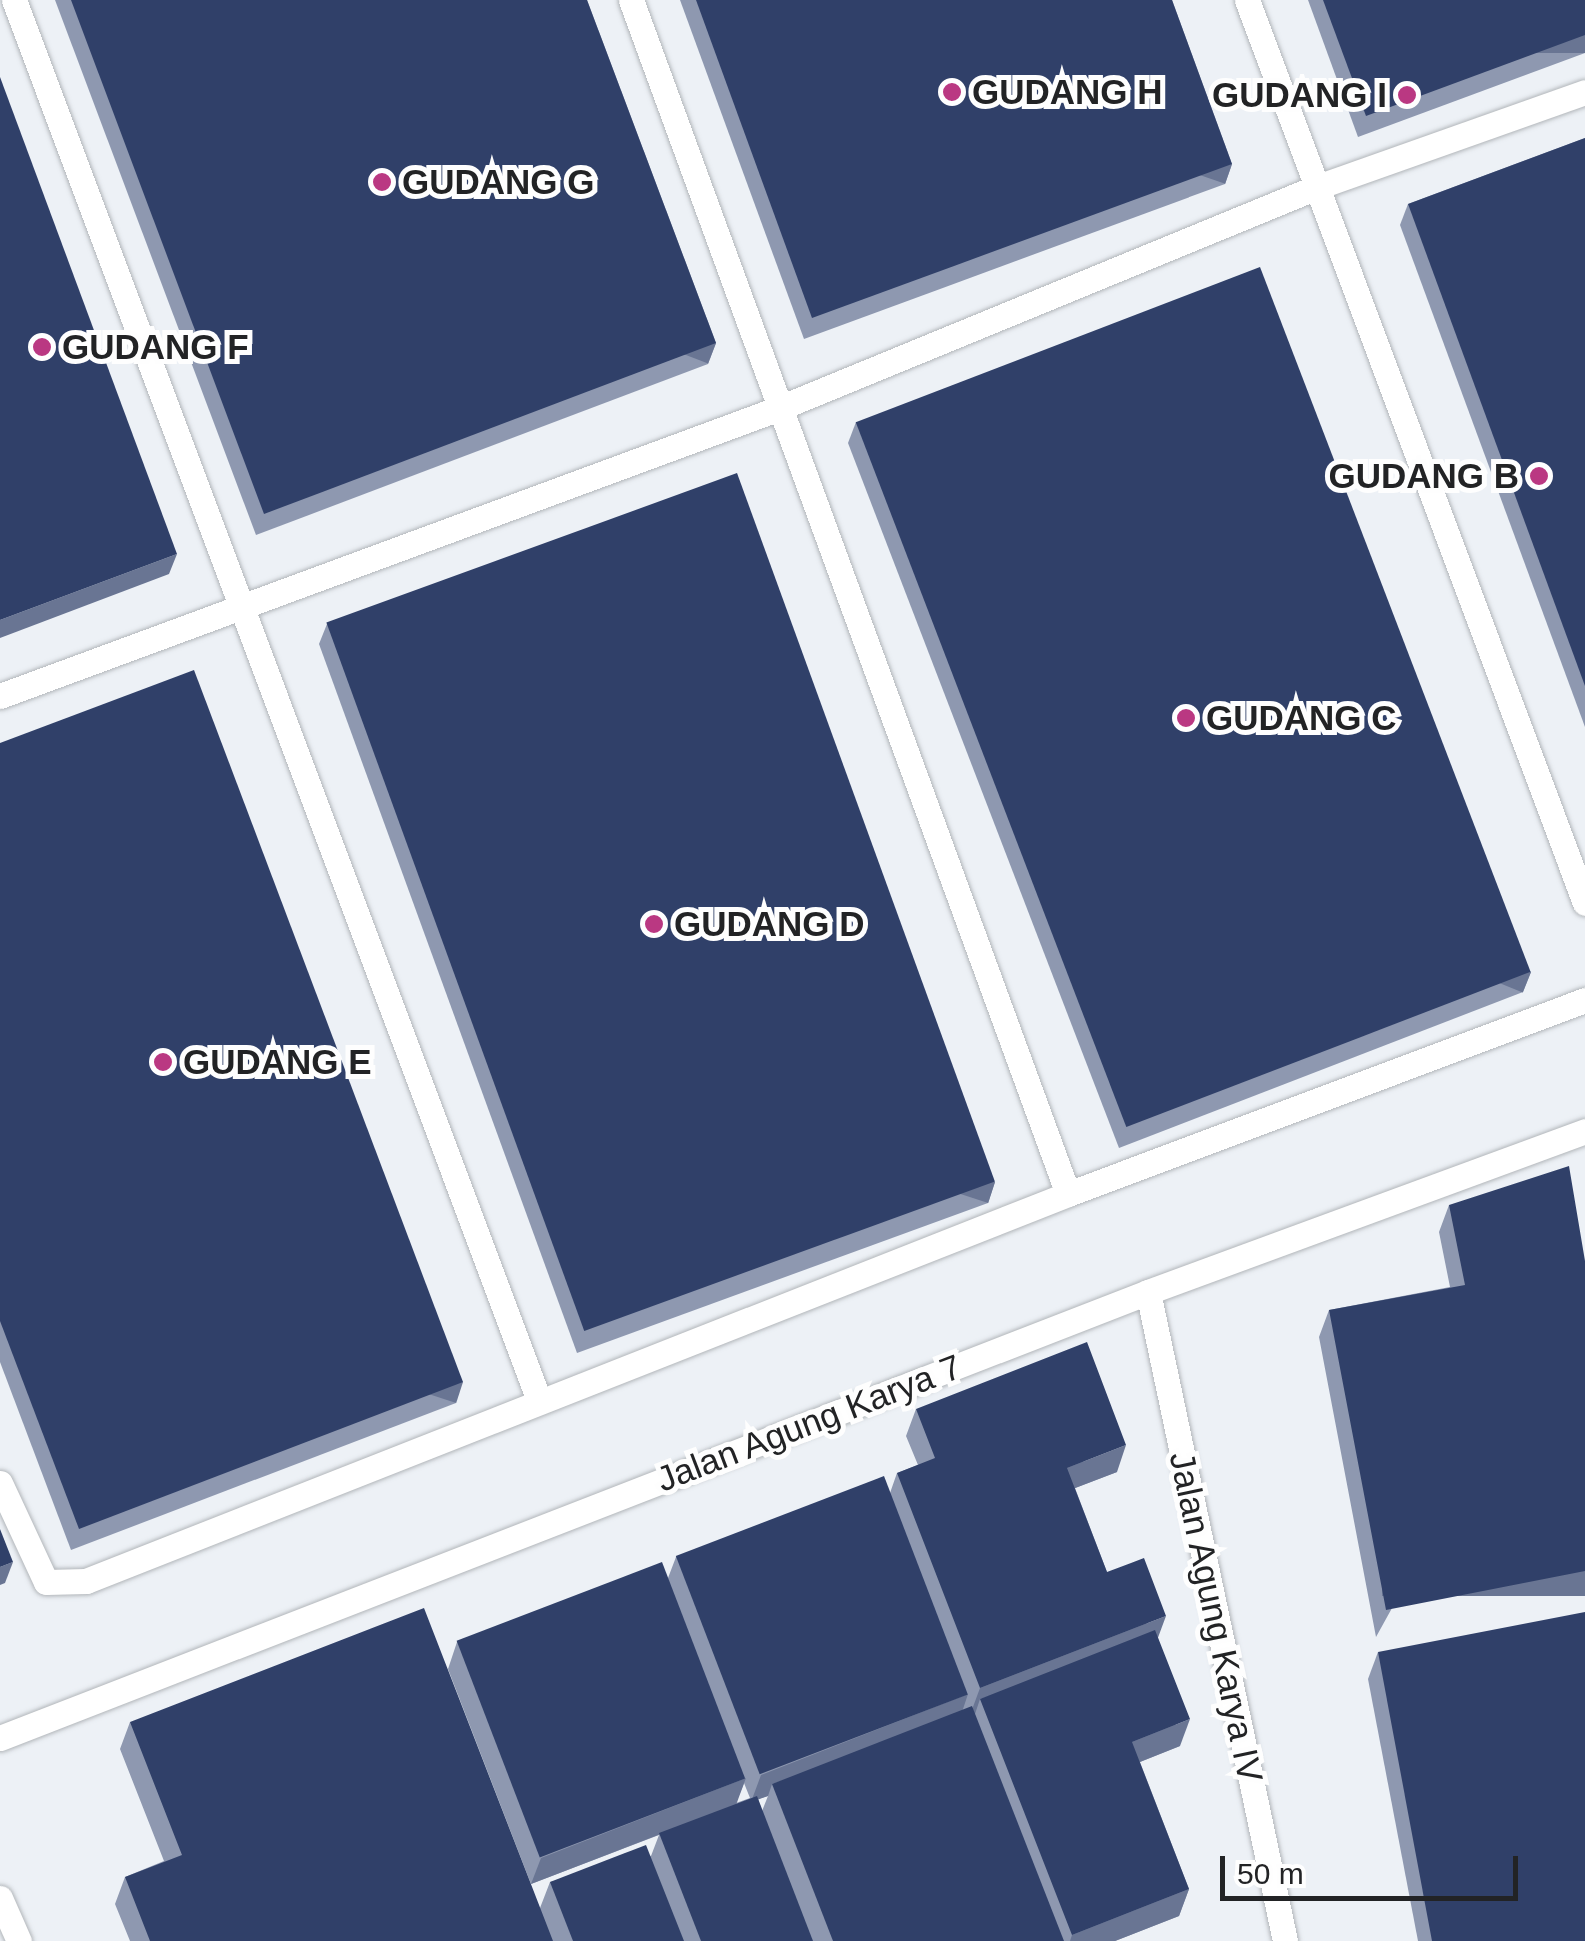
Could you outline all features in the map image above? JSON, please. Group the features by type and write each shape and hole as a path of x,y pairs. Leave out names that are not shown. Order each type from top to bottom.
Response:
{"lane":[{"path":"14,0 538,1398"},
{"path":"631,0 777,410 1068,1194"},
{"path":"1247,0 1585,904"},
{"path":"0,696 777,410 1317,187 1585,92"},
{"path":"0,1483 32,1565 46,1582 63,1586 538,1398 1585,1000"},
{"name":"Jalan Agung Karya 7","path":"0,1738 1148,1292 1585,1131"},
{"name":"Jalan Agung Karya IV","path":"1148,1292 1285,1941"},
{"path":"0,1898 19,1941"}],"building":[{"name":"GUDANG G","path":"71,0 587,0 716,343 264,514"},
{"name":"GUDANG H","path":"696,0 1172,0 1232,164 812,318"},
{"name":"GUDANG I","path":"1323,0 1585,0 1585,35 1366,116"},
{"name":"GUDANG F","path":"0,77 177,554 0,620"},
{"name":"GUDANG B","path":"1585,138 1585,686 1408,204"},
{"name":"GUDANG C","path":"1260,267 1531,972 1126,1127 856,422"},
{"name":"GUDANG D","path":"737,473 995,1182 584,1331 326,622"},
{"name":"GUDANG E","path":"194,670 463,1382 79,1529 0,1321 0,743"},
{"path":"1569,1166 1585,1261 1585,1571 1386,1610 1329,1310 1465,1285 1449,1205"},
{"path":"1087,1342 1126,1445 1067,1468 1107,1572 1144,1558 1166,1616 980,1688 897,1473 935,1458 916,1409"},
{"path":"884,1476 968,1694 760,1774 676,1556"},
{"path":"0,1529 13,1562 0,1567"},
{"path":"662,1562 745,1779 540,1857 457,1641"},
{"path":"424,1608 553,1941 150,1941 125,1877 182,1855 130,1722"},
{"path":"1585,1612 1585,1941 1432,1941 1378,1652"},
{"path":"1155,1630 1190,1719 1132,1742 1189,1889 1072,1935 980,1699"},
{"path":"972,1706 1064,1941 833,1941 772,1784"},
{"path":"757,1796 813,1941 701,1941 659,1833"},
{"path":"646,1845 684,1941 573,1941 550,1882"}],"place":[{"name":"GUDANG H","path":"952,92"},
{"name":"GUDANG I","path":"1407,95"},
{"name":"GUDANG G","path":"382,182"},
{"name":"GUDANG F","path":"42,347"},
{"name":"GUDANG B","path":"1539,476"},
{"name":"GUDANG C","path":"1186,718"},
{"name":"GUDANG D","path":"654,924"},
{"name":"GUDANG E","path":"163,1062"}]}
